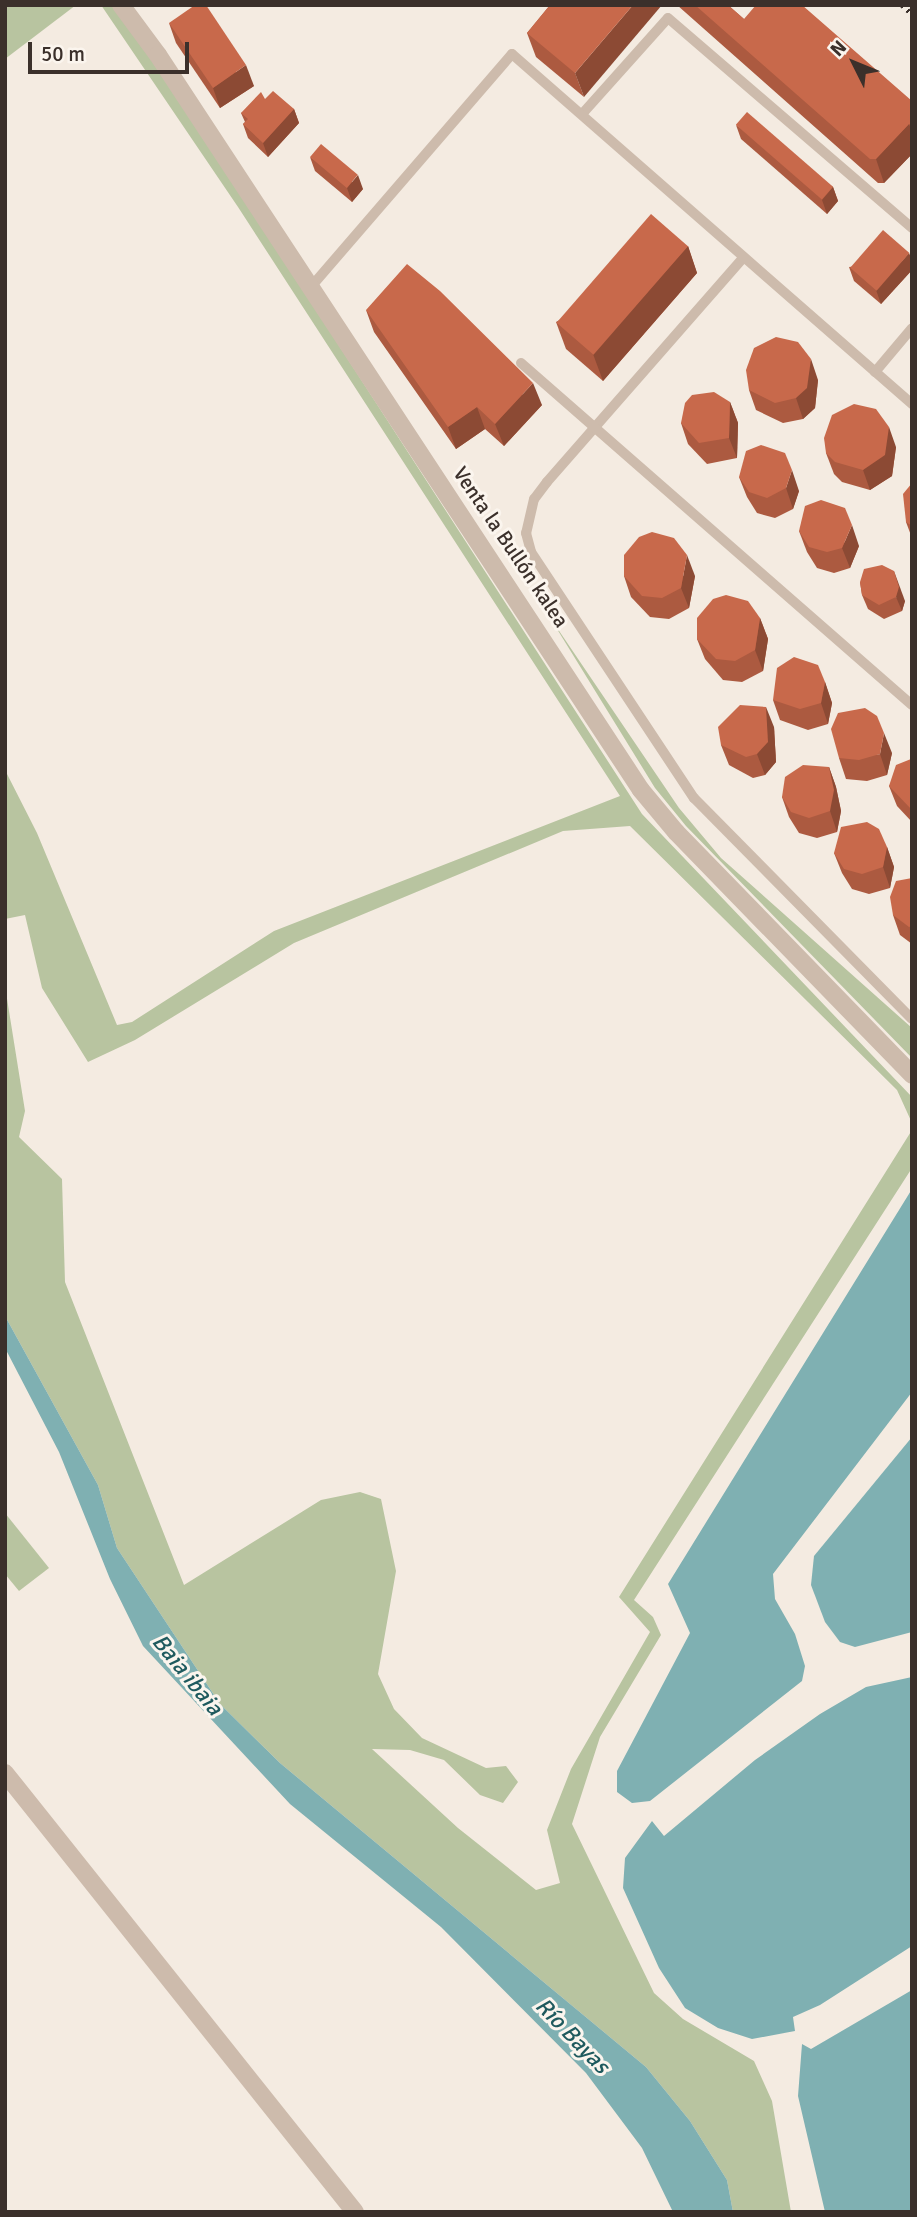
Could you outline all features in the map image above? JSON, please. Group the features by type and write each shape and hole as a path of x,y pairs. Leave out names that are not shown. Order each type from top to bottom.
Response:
{"street":[{"name":"Venta la Bullón kalea","path":"124,7 641,790 912,1075"},
{"path":"5,1773 355,2212"}],"lane":[{"path":"583,113 668,18 912,228"},
{"path":"310,288 512,54 583,113 743,258 912,404"},
{"path":"743,258 592,428 534,499 526,519 531,552 694,798 897,1009 912,1019"},
{"path":"875,372 912,328"},
{"path":"521,363 592,428 912,705"}],"green space":[{"path":"5,5 76,5 5,59"},
{"path":"101,5 112,5 175,92 642,814 912,1097 912,1123 897,1090 630,826 563,831 294,943 135,1040 88,1062 42,988 25,915 5,919 5,770 37,833 117,1025 132,1022 274,931 620,796 238,207"},
{"path":"549,616 679,808 721,858 912,1028 912,1058 686,826 655,788"},
{"path":"5,986 25,1111 19,1137 62,1179 65,1282 184,1585 321,1500 360,1492 381,1499 396,1571 378,1674 394,1709 422,1738 486,1768 506,1766 518,1782 503,1803 480,1795 444,1760 410,1750 372,1749 458,1828 536,1890 560,1883 547,1830 571,1769 650,1632 619,1597 912,1130 912,1168 634,1600 653,1617 661,1635 600,1737 572,1824 654,1993 683,2019 754,2061 772,2101 791,2212 733,2212 727,2180 690,2121 646,2067 280,1763 220,1704 117,1548 98,1485 5,1316"},
{"path":"5,1513 49,1568 19,1591 5,1574"}],"water":[{"path":"912,1189 912,1392 773,1574 775,1599 795,1634 805,1666 802,1681 650,1801 632,1803 617,1792 617,1771 690,1633 668,1584"},
{"path":"5,1316 98,1485 117,1548 220,1704 280,1763 646,2067 690,2121 727,2180 733,2212 673,2212 642,2148 586,2073 441,1927 290,1804 143,1646 110,1579 59,1452 5,1348"},
{"path":"912,1437 912,1632 855,1647 840,1642 825,1622 811,1585 814,1556"},
{"path":"912,1677 912,1946 820,2005 793,2017 795,2031 752,2039 718,2028 685,2008 659,1968 623,1888 625,1858 652,1821 664,1836 755,1760 820,1714 866,1687"},
{"path":"912,1990 912,2212 825,2212 798,2096 802,2044 811,2049"}],"building":[{"path":"195,5 206,5 246,65 213,88 169,23"},
{"path":"550,5 633,5 575,73 527,33"},
{"path":"695,5 728,5 744,19 756,5 802,5 912,101 912,126 909,124 876,159 870,159"},
{"path":"273,91 294,109 263,143 243,124 248,119 241,113 261,92 265,99"},
{"path":"747,112 833,187 822,200 736,125"},
{"path":"321,144 358,175 347,188 310,157"},
{"path":"651,214 688,246 594,355 557,323"},
{"path":"883,230 909,253 877,291 850,268"},
{"path":"407,264 440,291 533,383 495,424 477,407 448,427 366,310"},
{"path":"776,337 798,342 811,359 807,388 796,398 775,403 749,390 746,370 754,348"},
{"path":"714,392 730,402 729,438 699,443 681,423 685,403 692,395"},
{"path":"854,404 876,409 889,427 885,455 863,470 835,462 826,453 824,438 832,415"},
{"path":"761,445 785,453 792,470 786,488 767,498 749,492 739,477 746,451"},
{"path":"912,483 912,526 906,522 903,494"},
{"path":"821,500 845,508 852,525 842,548 827,552 809,547 799,531 805,506"},
{"path":"652,532 674,538 687,555 681,588 662,598 642,596 624,576 624,555 639,537"},
{"path":"882,565 894,571 899,587 896,597 879,605 862,595 860,582 864,569"},
{"path":"726,595 748,601 760,618 755,650 735,661 716,659 697,639 697,618 713,599"},
{"path":"794,657 818,665 825,682 821,703 800,709 773,700 777,668"},
{"path":"740,705 766,707 768,742 757,754 746,757 721,745 718,727"},
{"path":"865,708 877,716 884,733 880,754 859,760 839,758 831,729 838,713"},
{"path":"912,759 912,810 889,786 896,765"},
{"path":"803,765 829,767 834,790 830,811 809,818 791,812 782,797 785,777"},
{"path":"867,822 879,829 887,847 883,867 862,874 844,869 834,853 841,827"},
{"path":"912,878 912,926 909,927 893,915 890,897 896,881"}],"railway":[{"path":"902,5 912,14"}],"water label":[{"name":"Baia ibaia","path":"187,1675"},
{"name":"Río Bayas","path":"572,2036"}]}
